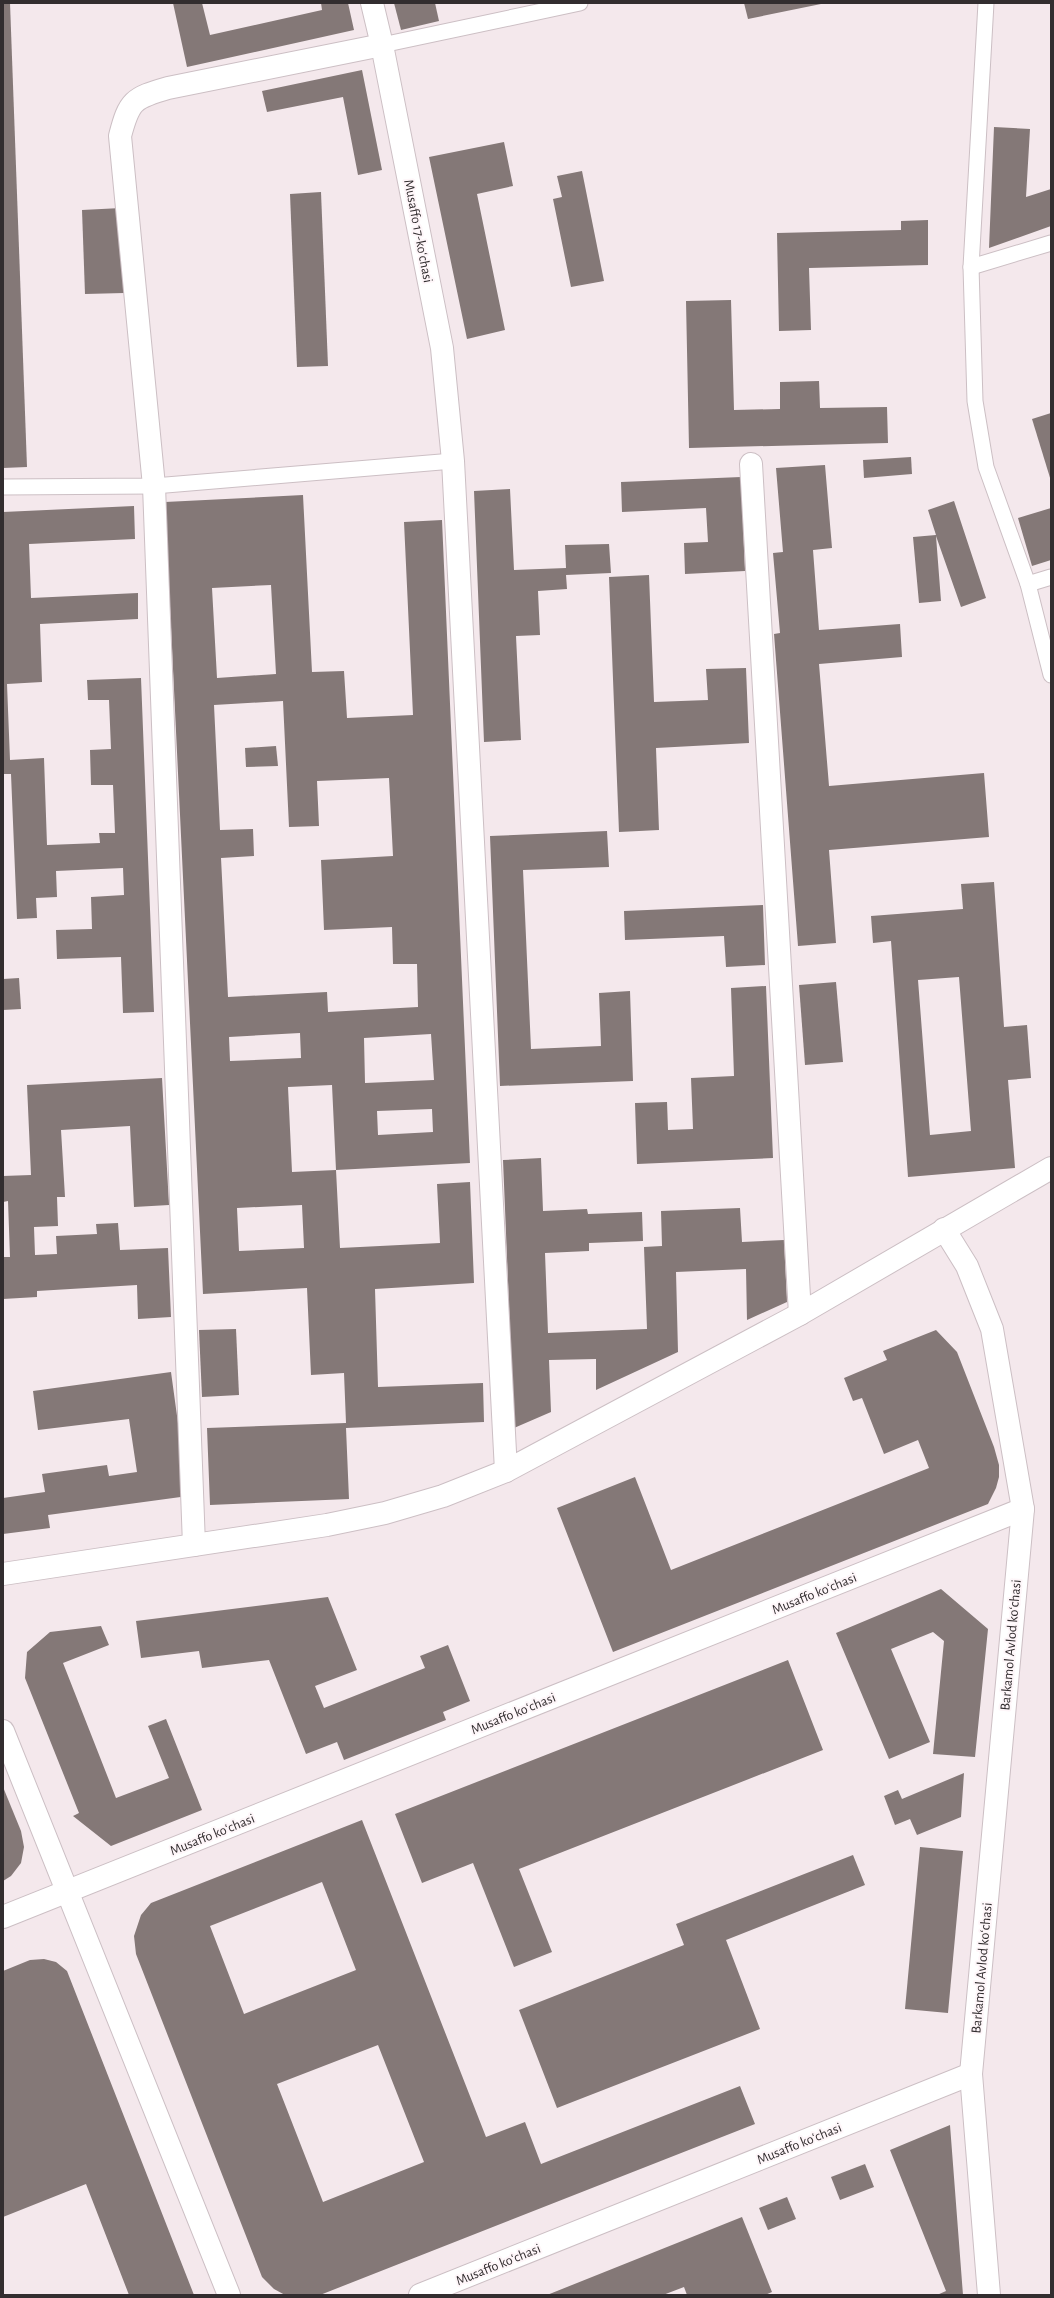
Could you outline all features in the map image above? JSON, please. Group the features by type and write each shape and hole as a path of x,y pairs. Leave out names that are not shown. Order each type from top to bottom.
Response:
{"street":[{"name":"Musaffo 17-koʻchasi","path":"372,3 382,45 442,348 453,462 506,1471"},
{"path":"194,1545 154,486 120,136 126,111 141,96 168,88 382,45"},
{"path":"751,464 800,1314"},
{"path":"3,1574 327,1525 385,1514 443,1496 506,1471 800,1314 1051,1168"},
{"name":"Barkamol Avlod koʻchasi","path":"944,1230 967,1266 992,1329 1023,1509 971,2074"},
{"name":"Musaffo koʻchasi","path":"3,1917 1023,1509"},
{"path":"3,1732 228,2295"},
{"path":"971,2074 989,2295"},
{"name":"Musaffo koʻchasi","path":"420,2295 971,2074"}],"lane":[{"path":"382,45 580,3"},
{"path":"986,3 971,267 975,401 986,467 1028,584 1051,675"},
{"path":"971,267 1051,243"},
{"path":"3,487 154,486 453,462"},
{"path":"1028,584 1051,577"}],"building":[{"path":"3,3 10,3 27,467 3,468"},
{"path":"173,3 202,3 210,35 322,10 321,3 348,3 354,30 187,67"},
{"path":"394,3 435,3 439,21 401,30"},
{"path":"744,3 821,3 821,4 748,19"},
{"path":"362,70 382,170 358,175 343,97 267,112 262,91"},
{"path":"994,127 1030,129 1026,197 1051,189 1051,226 989,248"},
{"path":"504,142 513,186 477,194 505,330 467,339 429,157"},
{"path":"582,171 604,281 571,287 553,199 562,197 557,176"},
{"path":"321,192 328,366 297,367 290,194"},
{"path":"121,208 124,293 85,294 82,210"},
{"path":"928,220 928,265 809,268 811,330 779,331 777,233 901,230 901,221"},
{"path":"731,300 734,410 780,409 780,382 819,381 820,408 887,407 888,443 689,448 686,301"},
{"path":"1051,413 1051,481 1032,419"},
{"path":"911,457 912,474 864,478 863,460"},
{"path":"825,465 832,548 813,550 819,630 900,624 902,657 819,664 829,786 984,773 989,837 829,850 836,943 798,946 774,634 780,633 773,553 783,552 776,468"},
{"path":"741,477 745,571 685,574 684,543 708,542 706,508 622,512 621,482"},
{"path":"510,489 514,570 566,568 565,545 609,544 611,573 566,575 567,589 538,591 540,635 516,636 521,740 484,742 474,491"},
{"path":"303,495 312,672 344,671 347,718 413,715 404,522 442,520 470,1163 336,1170 340,1248 440,1243 437,1184 470,1182 474,1283 375,1289 378,1387 483,1383 484,1422 346,1428 349,1499 210,1505 207,1428 346,1423 344,1373 311,1375 307,1288 203,1294 165,502","holes":["271,585 276,674 217,678 212,588","283,701 289,827 319,826 317,781 389,778 393,856 321,860 324,930 392,927 393,964 417,964 418,1007 328,1012 327,992 228,997 221,858 254,856 253,829 220,830 214,705","300,1033 301,1058 230,1061 229,1037","431,1034 434,1080 365,1083 364,1038","332,1085 336,1170 292,1172 288,1087","432,1109 433,1132 378,1135 377,1111","302,1205 304,1248 239,1251 237,1208"]},
{"path":"954,501 986,598 961,607 936,536 941,601 919,603 913,537 936,535 928,510"},
{"path":"134,506 135,539 29,544 31,598 138,593 138,619 40,624 42,682 7,684 10,760 44,758 47,845 100,843 99,833 115,833 113,785 91,785 90,750 111,749 109,700 88,700 87,680 141,678 154,1012 123,1013 121,957 57,959 56,930 92,929 91,897 124,895 123,868 56,871 57,897 36,898 37,918 17,919 11,774 3,774 3,512"},
{"path":"1051,508 1051,560 1032,566 1018,518"},
{"path":"649,575 654,702 708,700 706,669 746,668 749,743 656,748 659,830 619,832 609,577"},
{"path":"276,746 278,766 246,767 245,748"},
{"path":"607,831 609,867 523,870 531,1049 601,1046 599,993 630,991 633,1081 500,1086 490,836"},
{"path":"994,882 1004,1027 1027,1025 1031,1078 1008,1080 1015,1168 908,1177 891,941 873,943 871,916 963,909 961,884","holes":["959,977 971,1131 930,1135 918,980"]},
{"path":"763,905 765,965 726,967 724,936 625,940 624,911"},
{"path":"19,978 21,1009 3,1010 3,979"},
{"path":"836,982 843,1062 805,1065 799,985"},
{"path":"766,986 773,1158 637,1164 635,1103 667,1102 668,1130 693,1129 691,1078 734,1076 731,988"},
{"path":"162,1078 169,1205 134,1207 130,1126 61,1130 65,1197 57,1197 58,1226 34,1227 35,1255 57,1254 56,1236 97,1234 96,1224 118,1223 120,1250 168,1248 171,1317 138,1319 137,1285 37,1291 37,1297 3,1299 3,1257 10,1257 8,1201 3,1202 3,1176 31,1175 27,1085"},
{"path":"541,1158 543,1211 587,1209 588,1214 642,1212 643,1241 589,1243 589,1251 545,1253 548,1333 647,1329 644,1247 662,1246 661,1211 740,1208 742,1242 784,1240 787,1302 747,1320 746,1269 676,1272 678,1352 596,1390 596,1359 549,1360 551,1412 514,1428 503,1160"},
{"path":"236,1329 239,1395 202,1397 199,1330"},
{"path":"936,1330 957,1352 994,1447 999,1465 999,1477 996,1488 988,1504 613,1652 557,1508 635,1477 671,1570 929,1468 918,1440 884,1454 862,1398 853,1401 844,1378 887,1360 883,1351"},
{"path":"171,1372 188,1496 48,1515 50,1528 3,1534 3,1498 45,1492 42,1474 107,1465 109,1476 137,1472 129,1419 38,1430 33,1391"},
{"path":"941,1589 988,1629 975,1757 933,1754 944,1641 933,1632 891,1649 930,1742 889,1759 836,1633"},
{"path":"328,1597 357,1670 315,1686 324,1708 425,1668 420,1656 448,1645 470,1701 443,1712 446,1720 344,1760 337,1742 306,1754 269,1660 202,1668 199,1651 141,1658 136,1621"},
{"path":"101,1626 109,1645 63,1663 116,1798 169,1778 148,1726 166,1719 202,1810 111,1846 73,1816 79,1813 25,1678 27,1652 50,1632"},
{"path":"788,1660 823,1750 519,1869 552,1952 514,1967 473,1863 422,1883 395,1814"},
{"path":"964,1773 961,1817 917,1835 910,1819 895,1825 884,1796 898,1790 902,1799"},
{"path":"3,1787 21,1831 24,1847 21,1863 11,1876 3,1881"},
{"path":"362,1820 486,2137 525,2122 541,2164 740,2086 755,2124 320,2295 285,2295 274,2289 262,2277 136,1954 134,1936 141,1915 151,1903","holes":["322,1882 356,1970 244,2014 210,1926","378,2045 424,2162 323,2202 277,2084"]},
{"path":"920,1847 963,1851 948,2013 905,2009"},
{"path":"853,1855 865,1885 726,1940 760,2029 557,2108 519,2010 684,1945 676,1924"},
{"path":"44,1959 56,1962 67,1971 194,2295 129,2295 86,2184 3,2217 3,1971 30,1960"},
{"path":"950,2125 963,2295 937,2295 946,2291 890,2150"},
{"path":"865,2164 874,2187 840,2200 831,2177"},
{"path":"787,2197 796,2219 768,2230 759,2208"},
{"path":"742,2217 772,2292 765,2295 687,2295 684,2287 663,2295 547,2295"}]}
